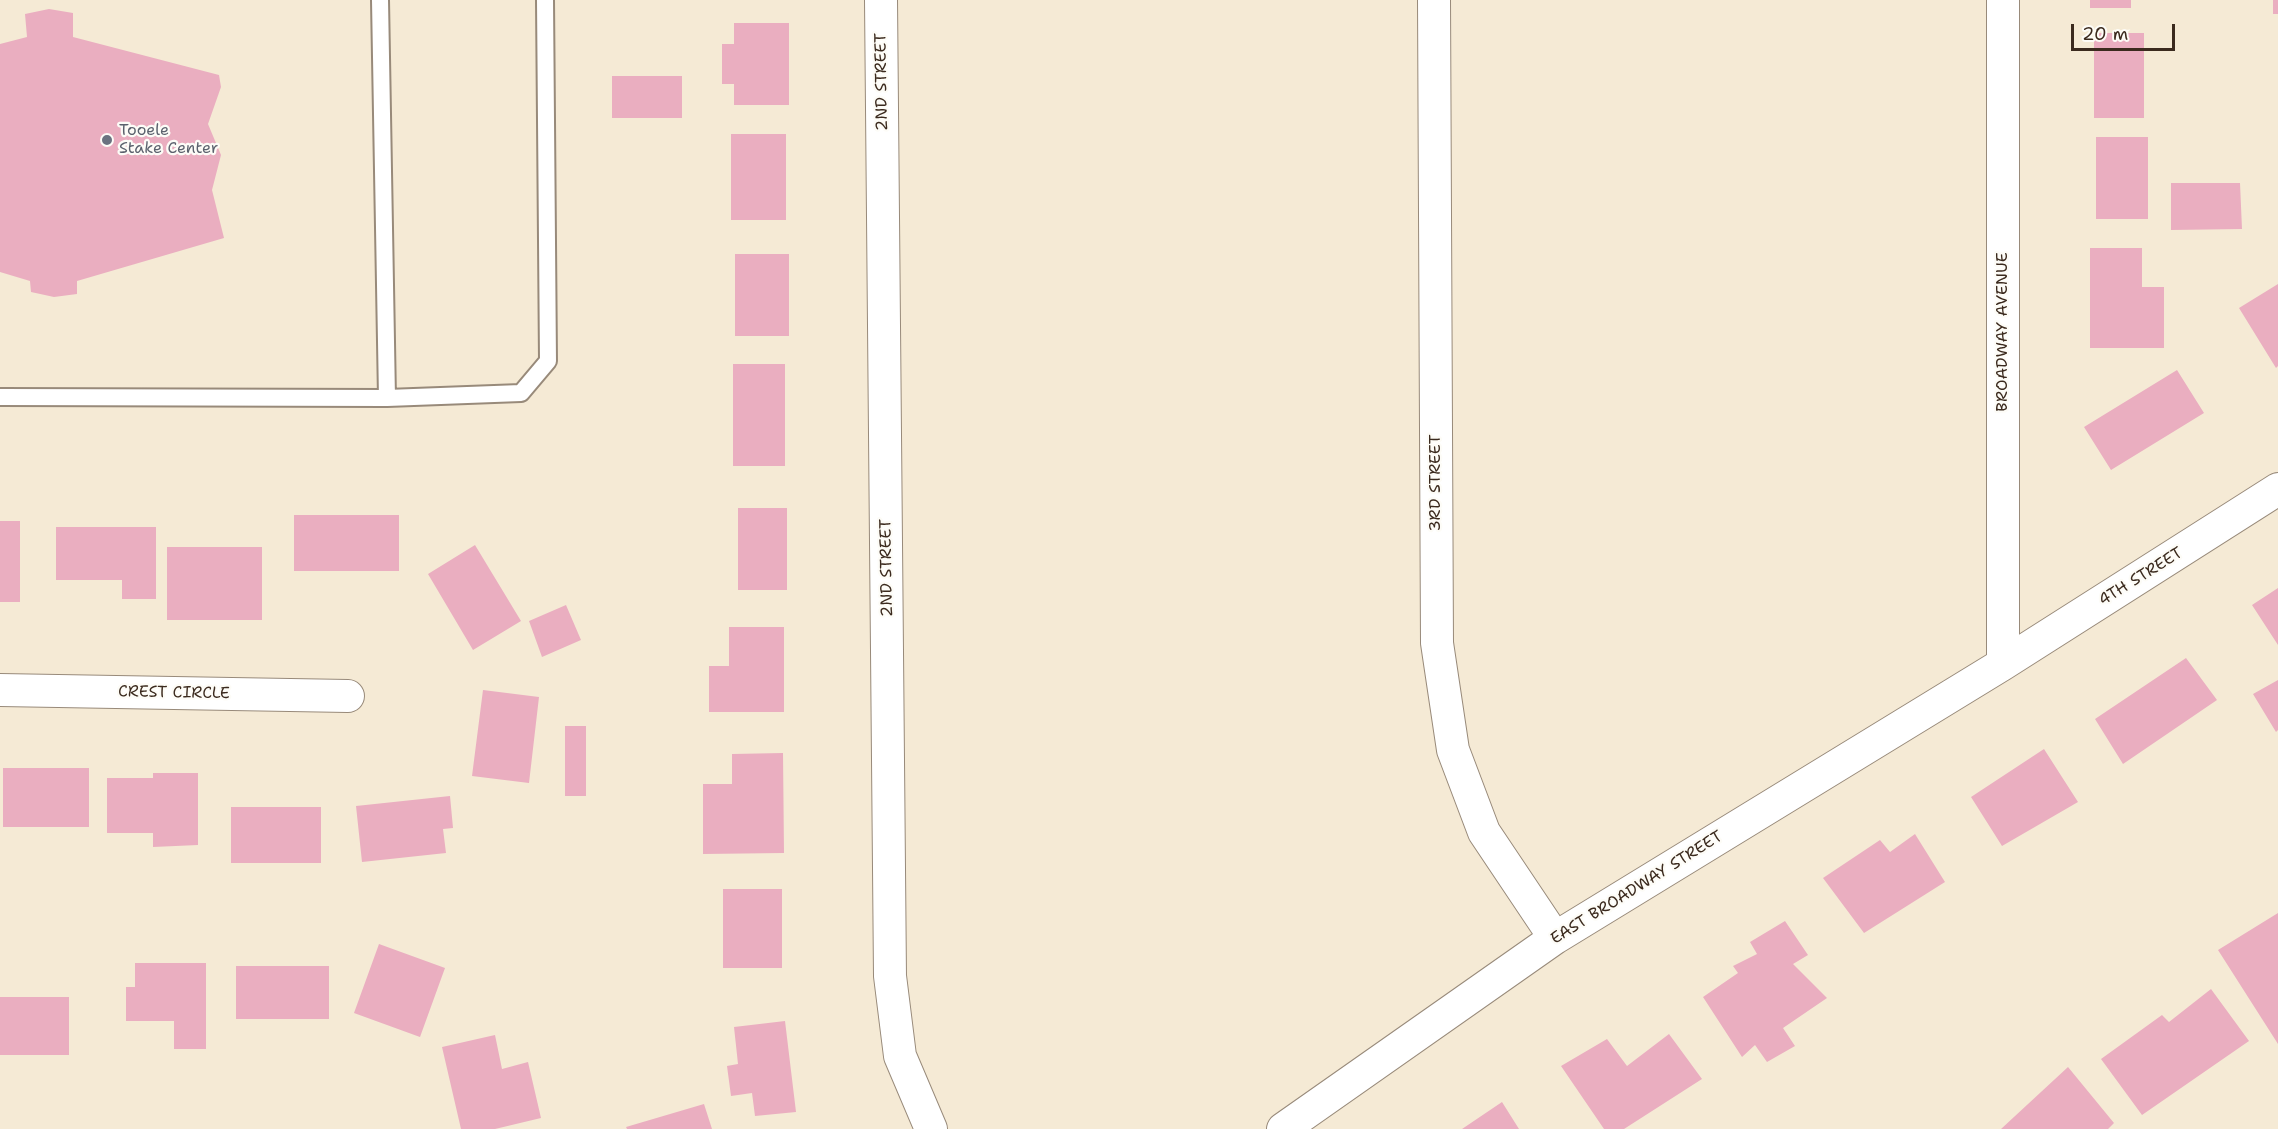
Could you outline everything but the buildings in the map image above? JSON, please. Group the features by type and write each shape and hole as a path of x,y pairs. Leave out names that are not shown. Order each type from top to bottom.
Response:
{"street":[{"name":"2ND STREET","path":"881,0 890,975 900,1056 931,1129"},
{"name":"3RD STREET","path":"1434,0 1437,643 1453,750 1484,832 1555,938"},
{"name":"BROADWAY AVENUE","path":"2002,0 2003,664"},
{"name":"4TH STREET","path":"2003,664 2278,489"},
{"name":"EAST BROADWAY STREET","path":"1301,1124 1555,938 2003,664"},
{"name":"CREST CIRCLE","path":"0,690 348,696"}],"lane":[{"path":"380,0 387,398"},
{"path":"0,397 387,398 521,393 548,361 545,0"}],"place":[{"name":"Tooele Stake Center","path":"107,140"}]}
